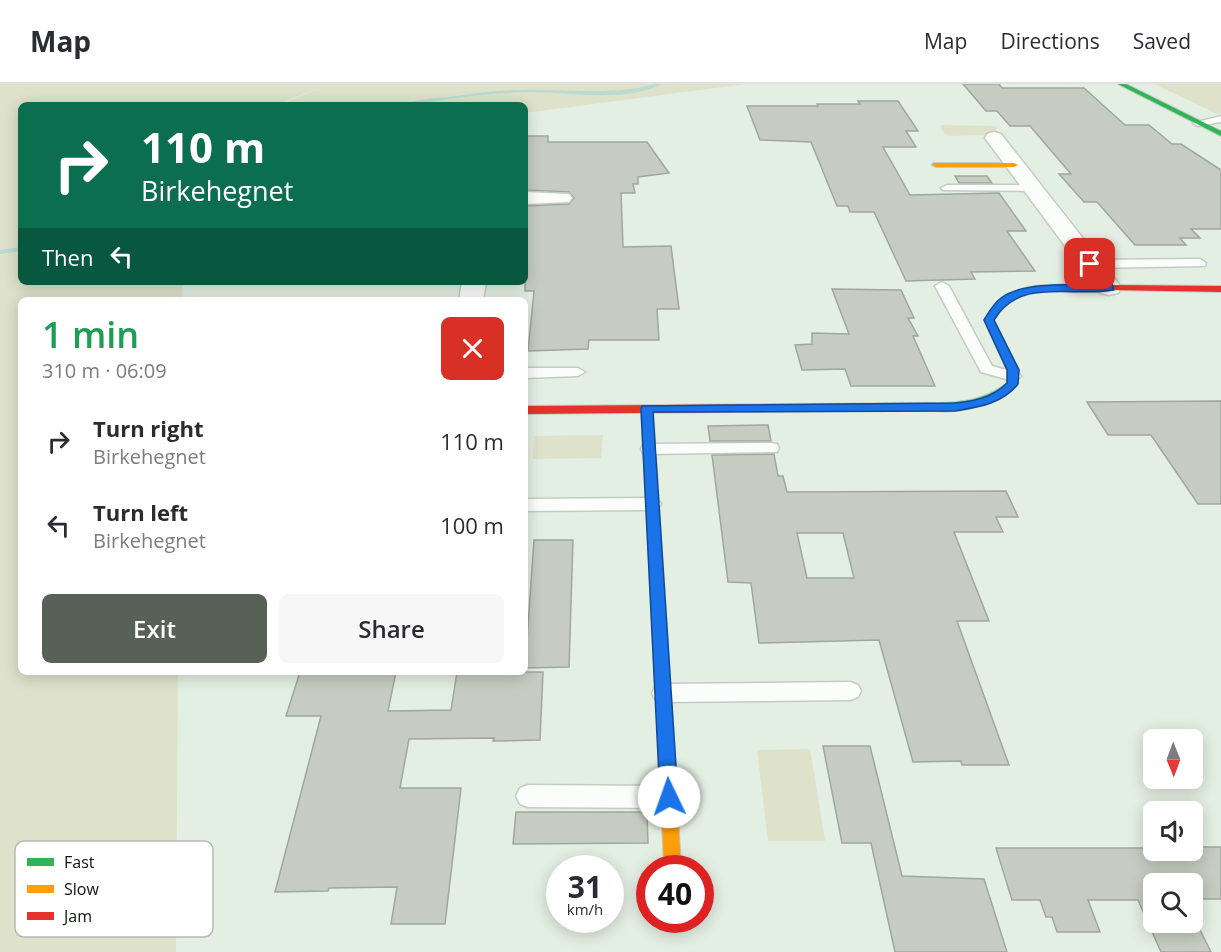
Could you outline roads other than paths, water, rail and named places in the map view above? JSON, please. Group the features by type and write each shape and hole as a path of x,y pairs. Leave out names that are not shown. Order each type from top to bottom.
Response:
{"street":[{"path":"1121,84 1221,134"},
{"path":"994,138 1109,288"},
{"path":"936,165 1014,165"},
{"path":"528,198 562,198"},
{"path":"528,410 955,407 979,404 1001,395 1012,384 1013,370 989,320 997,307 1007,298 1026,291 1057,288 1221,289"},
{"path":"647,409 672,855"}],"lane":[{"path":"1198,123 1221,119"},
{"path":"947,188 1032,188"},
{"path":"1090,264 1200,263"},
{"path":"942,286 986,369 1013,376"},
{"path":"960,320 989,320"},
{"path":"528,373 578,372"},
{"path":"649,449 771,448"},
{"path":"528,505 652,504"},
{"path":"663,693 850,691"},
{"path":"528,796 669,797"}],"waterway":[{"path":"425,102 481,94 526,91 627,92 660,84"},
{"path":"0,252 18,249"}]}
